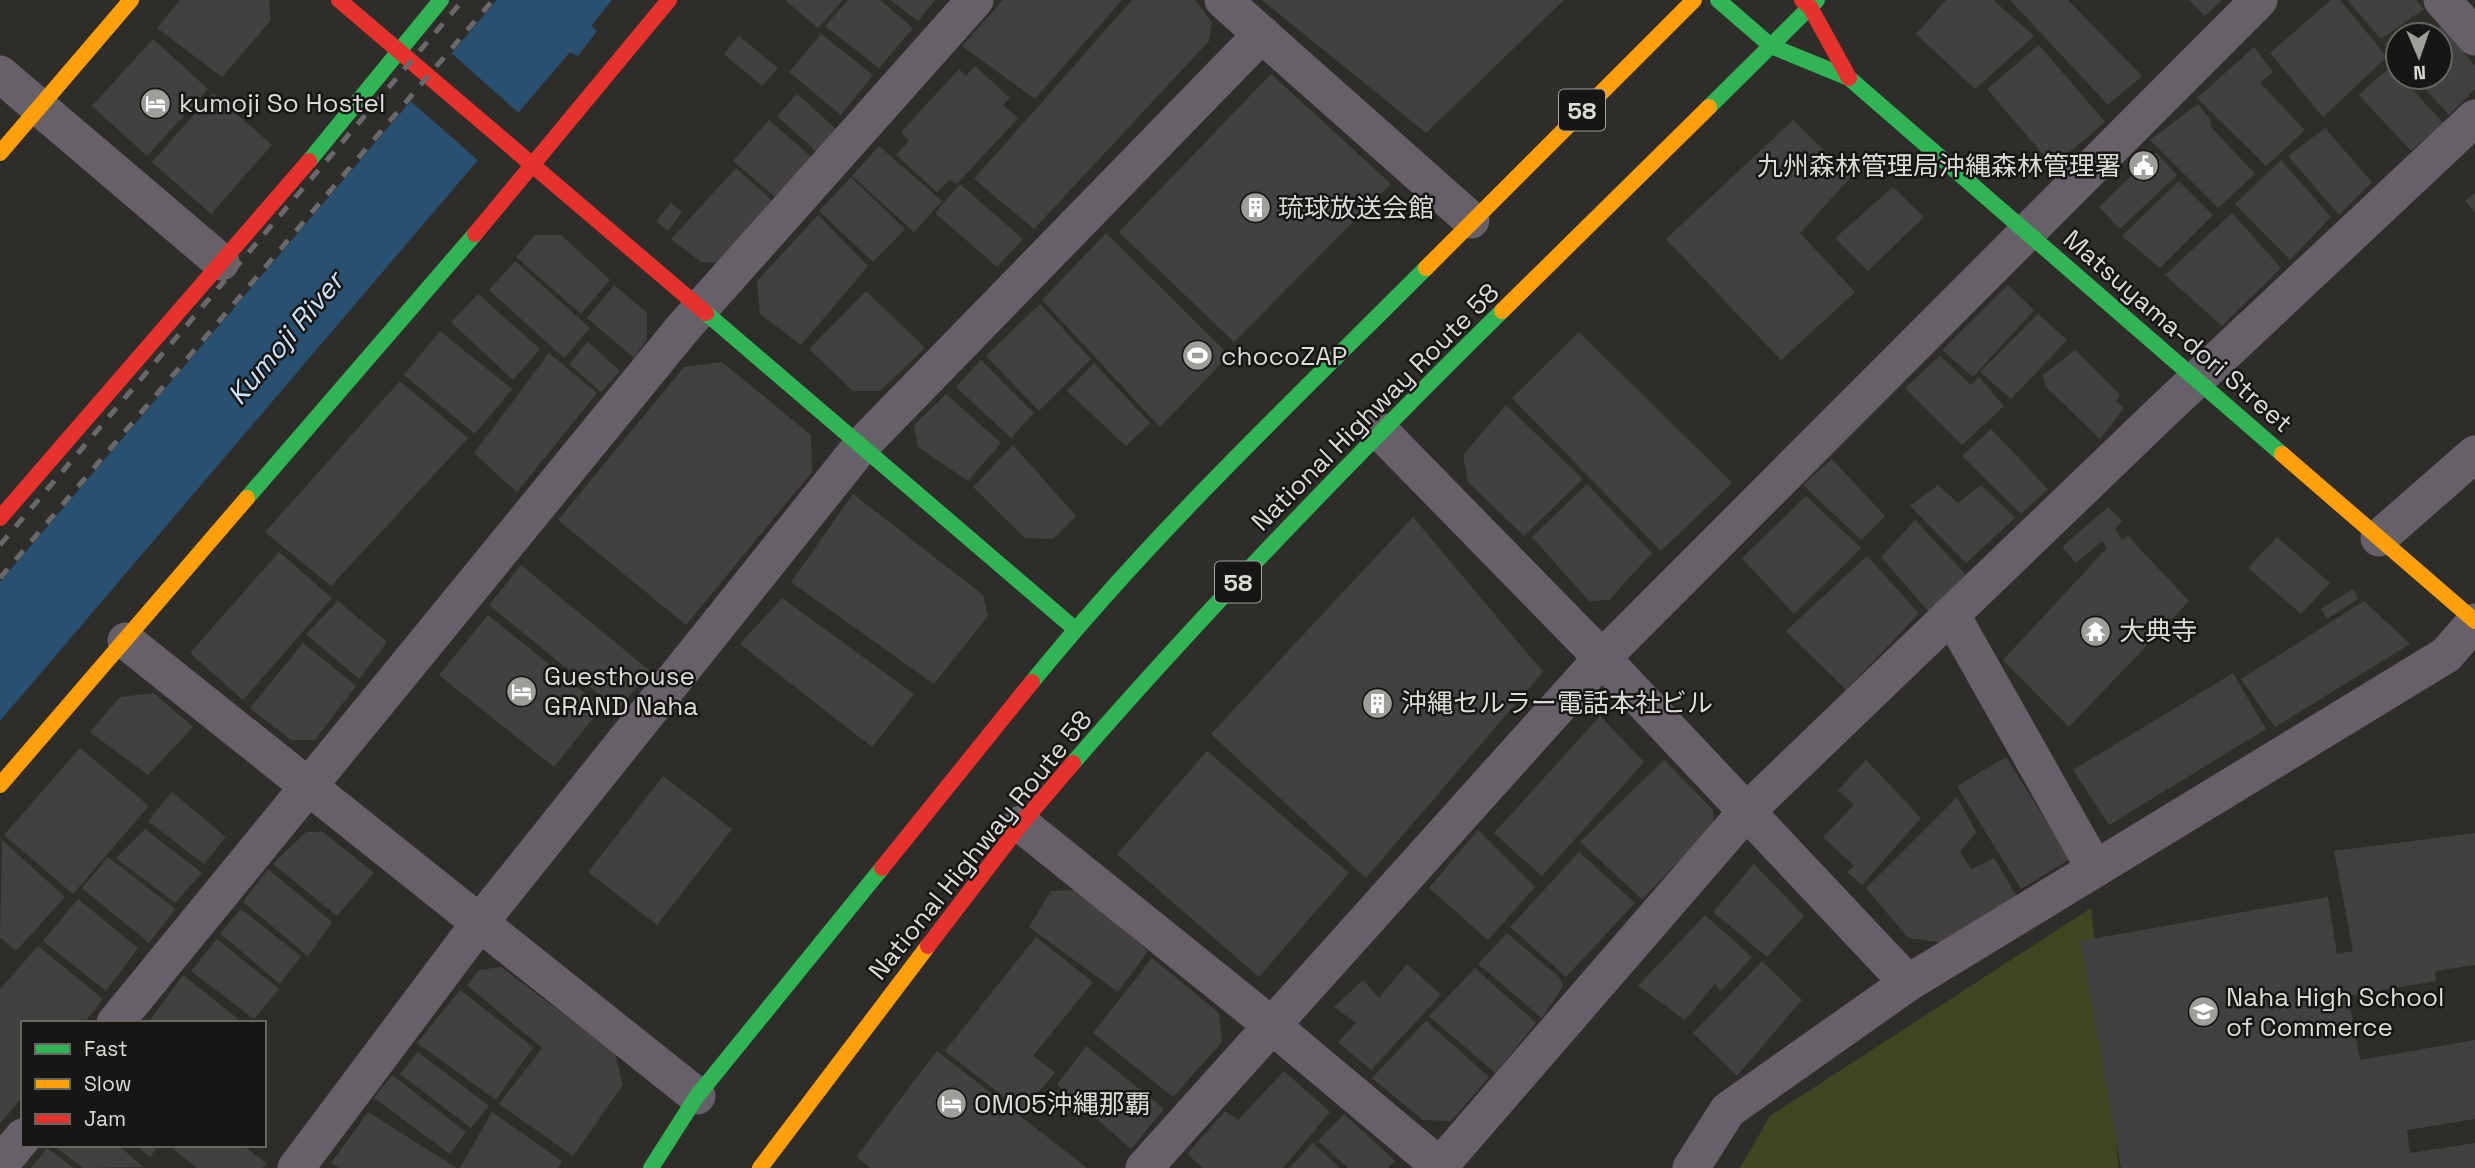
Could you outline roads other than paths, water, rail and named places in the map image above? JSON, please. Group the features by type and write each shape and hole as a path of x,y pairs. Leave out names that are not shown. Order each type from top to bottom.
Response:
{"main road":[{"path":"0,153 131,0"},
{"path":"339,0 1075,629"},
{"path":"0,518 400,52 441,0"},
{"path":"0,785 534,165 669,0"},
{"name":"58","path":"651,1168 698,1096 1075,629 1267,426 1694,0"},
{"path":"1718,0 1771,46 1849,78"},
{"path":"1810,2 1849,78"},
{"name":"National Highway Route 58","path":"761,1168 1021,824 1139,687 1380,431 1771,46 1810,2"},
{"name":"Matsuyama-dori Street","path":"1849,78 2475,621"}],"street":[{"path":"117,1021 307,785 701,308 975,0"},
{"path":"1223,0 1471,220"},
{"path":"1144,1168 1270,1024 1602,657 2259,0"},
{"path":"2442,0 2475,37"},
{"path":"296,1168 481,921 861,446 1262,33"},
{"path":"0,74 221,262"},
{"path":"1021,824 1270,1024 1440,1167 1747,811 2194,380 2475,118"},
{"path":"1380,431 1602,657 1908,983"},
{"path":"2379,538 2475,454"},
{"path":"1951,614 2095,869"},
{"path":"1691,1168 1728,1111 1908,983 2446,655 2475,621"},
{"path":"126,641 698,1096"},
{"path":"0,1165 21,1139"}],"water":[{"name":"Kumoji River","path":"497,0 612,0 591,26 597,31 578,56 570,52 0,721 0,582"}],"railway":[{"path":"0,545 463,0"},
{"path":"0,578 493,0"}],"place":[{"name":"kumoji So Hostel","path":"156,103"},
{"name":"九州森林管理局沖縄森林管理署","path":"2144,166"},
{"name":"琉球放送会館","path":"1255,208"},
{"name":"chocoZAP","path":"1198,356"},
{"name":"大典寺","path":"2096,631"},
{"name":"Guesthouse GRAND Naha","path":"521,691"},
{"name":"沖縄セルラー電話本社ビル","path":"1378,703"},
{"name":"Naha High School of Commerce","path":"2203,1012"},
{"name":"OMO5沖縄那覇","path":"951,1104"}]}
